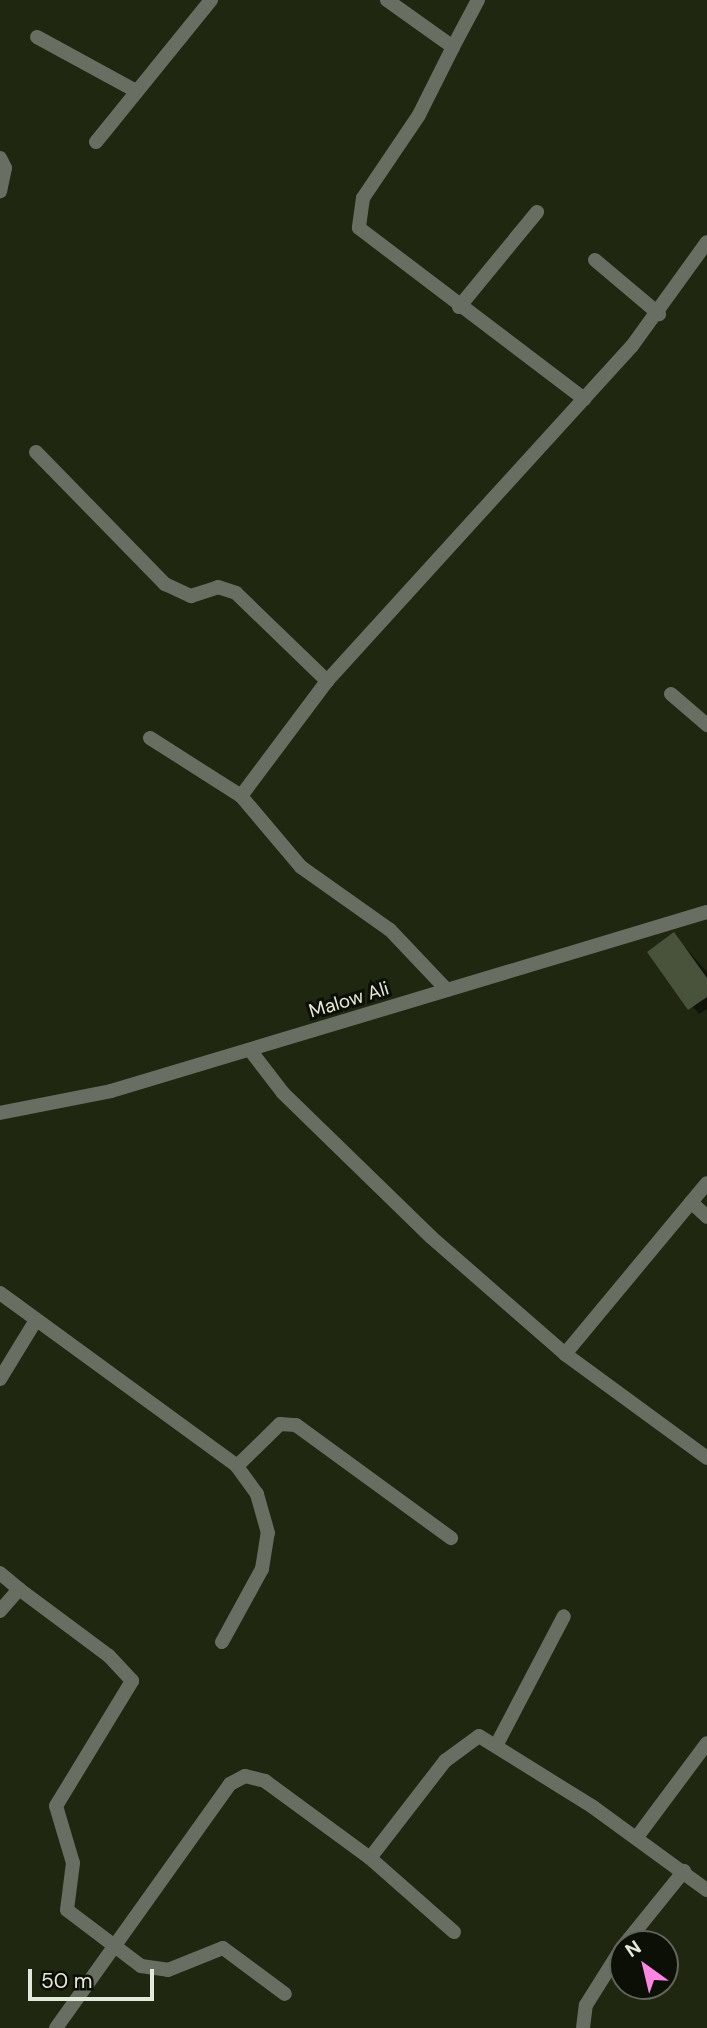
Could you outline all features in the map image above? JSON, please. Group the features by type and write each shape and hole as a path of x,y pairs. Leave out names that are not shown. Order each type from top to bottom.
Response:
{"street":[{"path":"96,142 211,0"},
{"path":"387,0 453,47"},
{"path":"478,0 356,220 371,240 584,399"},
{"path":"37,37 136,91"},
{"path":"0,158 0,191"},
{"path":"459,307 537,212"},
{"path":"241,796 327,681 659,314 707,242"},
{"path":"595,260 659,314"},
{"path":"36,452 165,584 191,596 218,587 236,593 327,681"},
{"path":"671,694 707,725"},
{"path":"150,738 241,796 301,867 390,930 447,990"},
{"name":"Malow Ali","path":"0,1113 111,1091 707,912"},
{"path":"250,1050 365,1178 565,1354 707,1458"},
{"path":"565,1354 707,1183"},
{"path":"691,1202 707,1217"},
{"path":"0,1293 237,1466 257,1494 268,1533 262,1569 222,1642"},
{"path":"0,1379 36,1320"},
{"path":"237,1466 280,1424 296,1424 451,1538"},
{"path":"0,1573 110,1656 132,1681 56,1806 73,1863 67,1910 112,1949 141,1966 168,1970 223,1948 285,1994"},
{"path":"0,1611 19,1589"},
{"path":"497,1744 564,1616"},
{"path":"370,1858 463,1742 479,1736 497,1744 637,1838 707,1890"},
{"path":"637,1838 707,1743"},
{"path":"56,2028 237,1778 265,1781 370,1858 454,1932"},
{"path":"636,1930 684,1871"},
{"path":"583,2028 586,2005 609,1969"}],"building":[{"path":"674,932 707,978 707,997 688,1010 647,952"}]}
